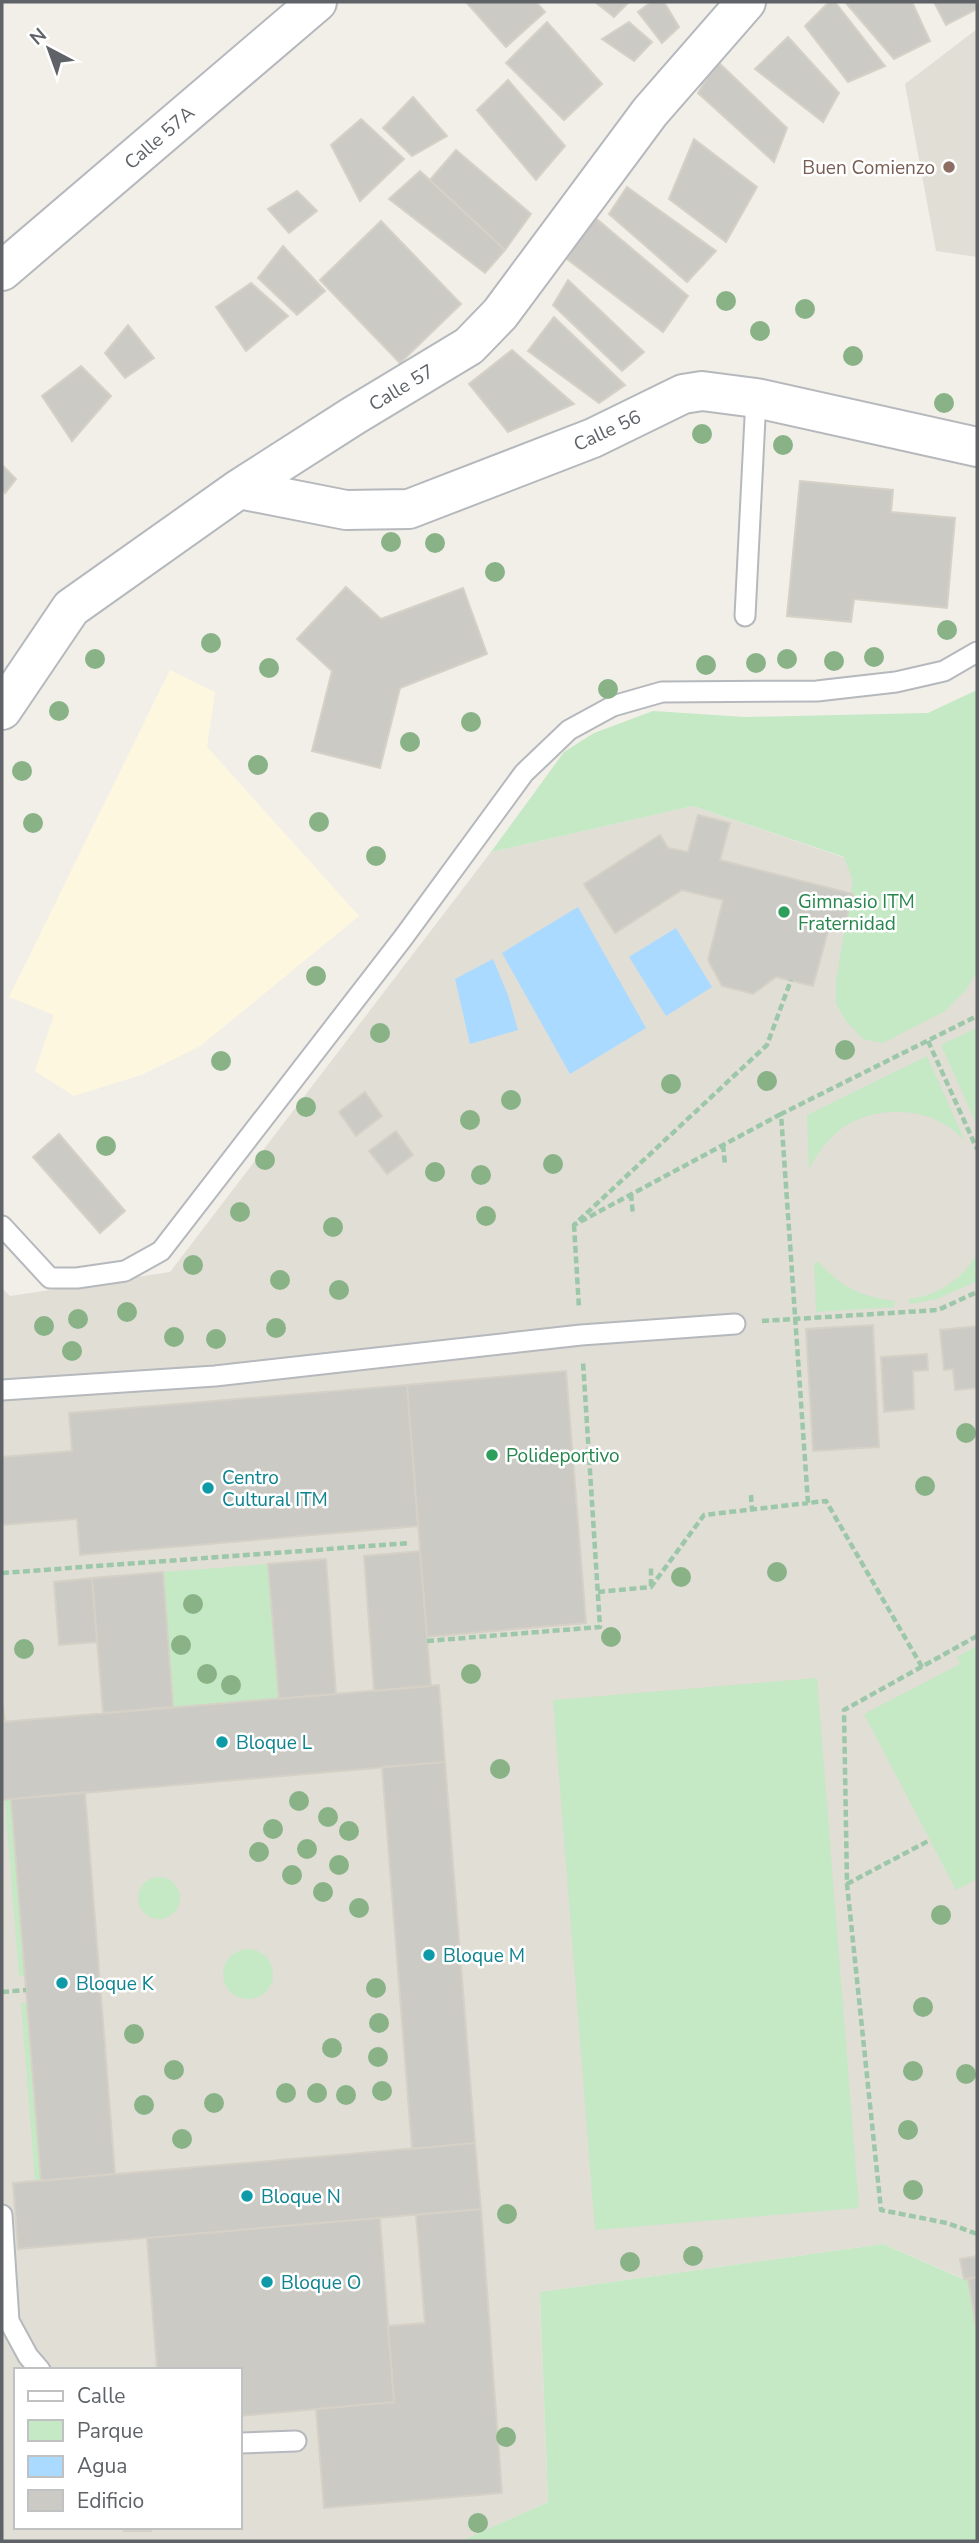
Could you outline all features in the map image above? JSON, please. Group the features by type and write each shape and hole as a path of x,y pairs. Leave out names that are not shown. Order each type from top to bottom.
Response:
{"street":[{"name":"Calle 57A","path":"9,252 317,2"},
{"name":"Calle 57","path":"2,710 71,608 239,489 469,346 508,303 650,112 746,2"},
{"name":"Calle 56","path":"239,489 346,510 408,509 593,438 683,394 702,391 756,398 977,447"}],"lane":[{"path":"745,616 756,398"},
{"path":"2,1226 50,1278 77,1278 125,1271 161,1251 403,938 524,774 569,730 613,706 662,691 817,691 896,682 944,671 977,652"},
{"path":"2,1390 215,1376 581,1335 735,1324"},
{"path":"2,2215 9,2320 28,2356 38,2368"},
{"path":"242,2443 296,2441"}],"path":[{"path":"574,1225 767,1045 791,980"},
{"path":"574,1225 781,1114 977,1016"},
{"path":"928,1041 977,1149"},
{"path":"781,1114 808,1503"},
{"path":"723,1145 725,1164"},
{"path":"631,1194 633,1215"},
{"path":"427,1642 600,1627 574,1225"},
{"path":"794,1319 938,1310 977,1292"},
{"path":"751,1495 752,1510"},
{"path":"598,1592 651,1587 704,1515 826,1501 922,1667"},
{"path":"2,1573 411,1543"},
{"path":"651,1565 651,1587"},
{"path":"977,1636 844,1710 848,1884 881,2210 947,2223 977,2234"},
{"path":"848,1884 929,1839"},
{"path":"2,1992 26,1990"}],"shaded area":[{"name":"Buen Comienzo","path":"977,29 977,257 936,251 905,84"},
{"path":"170,670 215,692 207,747 359,916 199,1047 141,1075 74,1096 35,1071 54,1015 9,997"},
{"path":"693,806 892,874 977,898 977,2277 964,2279 883,2244 540,2292 548,2502 461,2541 2,2541 2,1288 10,1296 170,1272 491,852"}],"green space":[{"path":"977,690 977,971 966,990 945,1011 883,1043 863,1039 846,1021 836,1004 836,980 853,881 844,857 693,806 491,852 564,752 594,733 653,711 745,717 928,713"},
{"path":"977,1028 977,1125 941,1045"},
{"path":"927,1056 965,1141 951,1128 935,1119 899,1112 880,1113 845,1126 825,1145 809,1169 807,1115"},
{"path":"977,1254 977,1281 937,1299 910,1304 909,1299 948,1285 964,1271"},
{"path":"819,1262 852,1289 895,1301 894,1307 816,1312 814,1263"},
{"path":"268,1564 279,1699 173,1707 163,1572"},
{"path":"977,1646 977,1879 956,1890 864,1714 960,1664 957,1657"},
{"path":"817,1678 859,2208 595,2230 553,1700"},
{"path":"11,1799 25,1976 19,1976 5,1800"},
{"path":"159,1877 174,1883 180,1898 174,1913 159,1919 144,1913 138,1898 144,1883"},
{"path":"248,1949 265,1957 273,1974 265,1991 248,1999 231,1991 223,1974 231,1957"},
{"path":"21,2003 27,2003 41,2181 35,2181"},
{"path":"883,2244 968,2279 977,2331 977,2541 461,2541 548,2502 540,2292"}],"water":[{"path":"578,907 646,1028 570,1074 502,953"},
{"path":"676,928 712,987 666,1016 629,957"},
{"path":"493,959 508,995 518,1030 470,1044 455,979"}],"building":[{"path":"466,2 536,2 545,12 506,47"},
{"path":"595,2 629,2 614,17"},
{"path":"651,2 664,2 679,27 662,43 638,12"},
{"path":"829,2 835,2 885,66 848,82 805,26"},
{"path":"845,2 912,2 930,41 894,59"},
{"path":"934,2 977,2 977,9 946,25"},
{"path":"547,22 602,84 564,120 506,63"},
{"path":"629,22 652,42 634,61 602,39"},
{"path":"788,37 839,93 823,122 755,69"},
{"path":"717,61 787,128 774,162 698,93"},
{"path":"508,80 565,146 536,180 477,110"},
{"path":"413,97 447,136 412,156 383,128"},
{"path":"361,119 404,159 360,201 331,145"},
{"path":"694,139 757,187 726,242 669,199"},
{"path":"456,150 531,214 505,250 430,180"},
{"path":"420,171 505,250 485,273 389,199"},
{"path":"627,187 716,251 687,282 609,214"},
{"path":"297,191 317,211 289,233 268,209"},
{"path":"592,215 688,296 663,332 567,259"},
{"path":"381,221 461,304 400,363 320,280"},
{"path":"283,246 325,291 297,315 258,278"},
{"path":"568,280 644,352 622,371 553,305"},
{"path":"251,283 288,316 246,351 216,307"},
{"path":"554,317 625,385 599,403 528,351"},
{"path":"128,325 154,358 125,378 105,353"},
{"path":"512,350 574,404 508,432 469,384"},
{"path":"81,366 111,396 72,441 42,396"},
{"path":"2,465 16,479 5,493 2,489"},
{"path":"800,481 893,490 891,512 955,518 947,608 854,599 851,622 787,616"},
{"path":"346,587 381,619 463,588 487,654 400,688 380,768 312,751 332,671 297,639"},
{"name":"Gimnasio ITM Fraternidad","path":"698,815 730,823 720,860 853,894 844,927 830,924 813,986 776,977 753,994 722,986 708,960 723,900 682,890 615,933 584,884 660,835 668,848 688,852"},
{"path":"365,1092 382,1116 356,1136 339,1112"},
{"path":"396,1131 413,1155 387,1174 369,1151"},
{"path":"59,1134 125,1211 100,1233 33,1157"},
{"path":"873,1325 879,1447 813,1451 806,1329"},
{"path":"977,1326 977,1388 955,1390 953,1369 944,1370 940,1330"},
{"path":"927,1354 928,1370 913,1371 914,1409 884,1412 881,1357"},
{"name":"Polideportivo","path":"566,1371 586,1623 427,1637 407,1385"},
{"name":"Centro Cultural ITM","path":"407,1385 418,1526 80,1555 77,1519 2,1525 2,1457 72,1451 69,1413"},
{"path":"420,1551 431,1686 374,1691 364,1556"},
{"path":"326,1559 336,1694 279,1699 268,1564"},
{"path":"163,1572 173,1707 103,1713 92,1578"},
{"path":"92,1578 97,1642 59,1645 54,1582"},
{"name":"Bloque L","path":"439,1685 445,1762 2,1800 2,1722"},
{"path":"2,1699 5,1722 2,1722"},
{"name":"Bloque M","path":"445,1762 475,2143 412,2149 382,1767"},
{"name":"Bloque K","path":"85,1792 115,2174 41,2181 11,1799"},
{"name":"Bloque N","path":"475,2143 481,2209 18,2249 13,2183"},
{"path":"481,2209 502,2493 324,2508 316,2409 394,2402 388,2326 425,2323 416,2215"},
{"name":"Bloque O","path":"380,2218 394,2402 242,2416 242,2368 157,2368 147,2238"},
{"path":"977,2256 977,2277 964,2279 960,2259"},
{"path":"977,2277 977,2331 968,2279"},
{"path":"150,2529 151,2531 124,2531"}],"place":[{"name":"Buen Comienzo","path":"949,167"},
{"name":"Gimnasio ITM Fraternidad","path":"784,912"},
{"name":"Polideportivo","path":"492,1455"},
{"name":"Centro Cultural ITM","path":"208,1488"},
{"name":"Bloque L","path":"222,1742"},
{"name":"Bloque M","path":"429,1955"},
{"name":"Bloque K","path":"62,1983"},
{"name":"Bloque N","path":"247,2196"},
{"name":"Bloque O","path":"267,2282"}]}
